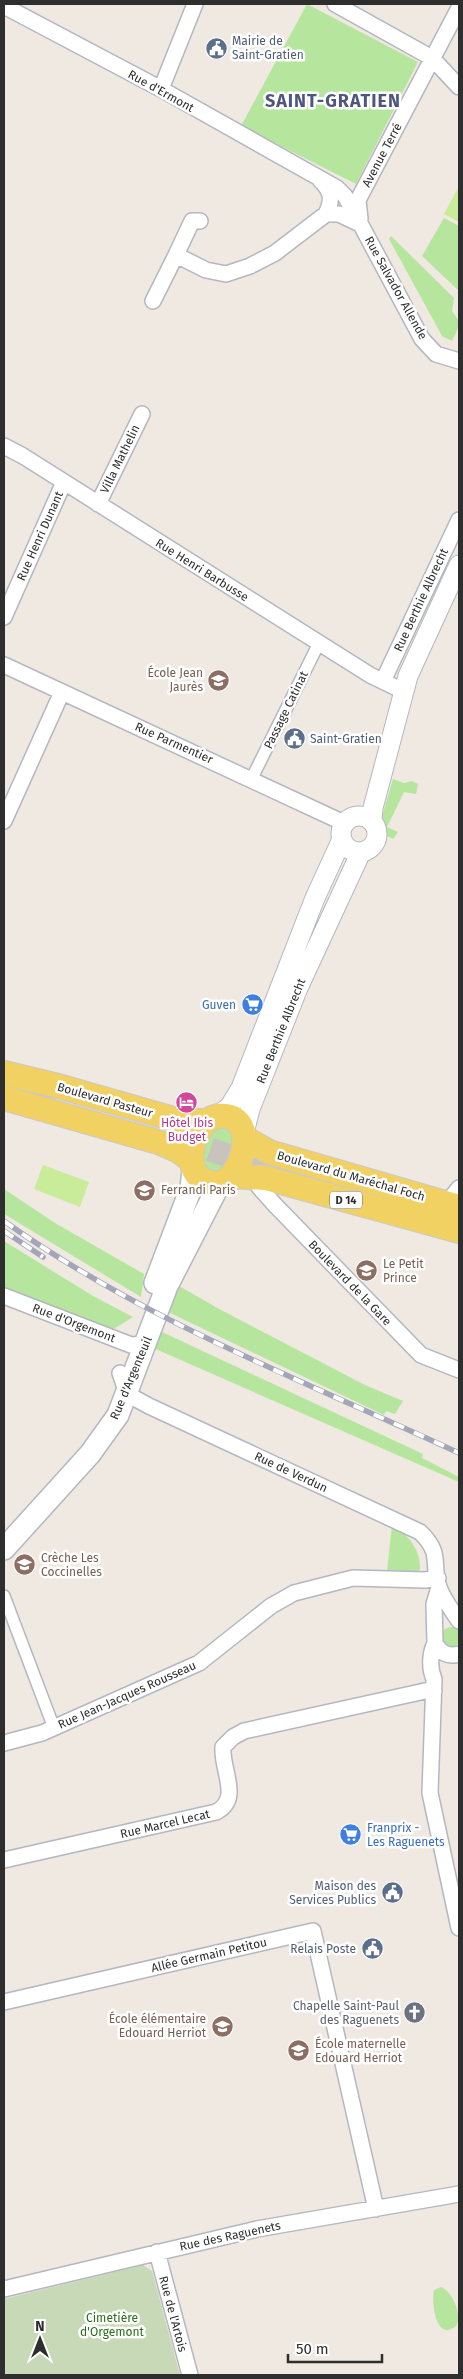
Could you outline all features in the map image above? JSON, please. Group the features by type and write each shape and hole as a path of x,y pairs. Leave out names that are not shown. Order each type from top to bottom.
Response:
{"main road":[{"name":"Boulevard Pasteur","path":"4,1073 58,1086 177,1120 212,1119"},
{"name":"Boulevard Pasteur","path":"4,1080 177,1135 4,1087"},
{"name":"Boulevard Pasteur","path":"4,1098 158,1142 177,1150 192,1165"},
{"path":"224,1116 235,1119 245,1136 226,1180 206,1182 198,1177 192,1165 199,1132 212,1119 224,1116"},
{"name":"Boulevard du Maréchal Foch","path":"245,1136 268,1152 456,1204"},
{"name":"Rue d'Argenteuil","path":"4,1549 98,1444 118,1415 127,1394 138,1344 192,1188 192,1165"},
{"name":"Boulevard du Maréchal Foch","path":"226,1180 263,1169 456,1204"},
{"name":"Boulevard du Maréchal Foch","path":"263,1169 459,1223"},
{"name":"Boulevard du Maréchal Foch","path":"263,1169 459,1230"},
{"name":"Rue d'Argenteuil","path":"4,1529 84,1441 98,1420 120,1373 138,1344 167,1286 226,1180"}],"street":[{"path":"161,90 195,4"},
{"path":"335,4 432,58 459,87"},
{"name":"Rue d'Ermont","path":"4,6 161,90 340,191 361,225"},
{"name":"Avenue Terré","path":"361,225 357,209 358,200 432,58 458,15"},
{"name":"Rue d'Ermont","path":"318,178 330,191 332,198 326,214"},
{"path":"176,255 206,270 226,274 238,272 275,253 326,214 348,217 361,225"},
{"path":"153,301 192,221 200,221"},
{"name":"Rue Salvador Allende","path":"361,225 422,339 436,354 459,361"},
{"name":"Villa Mathelin","path":"98,504 142,414"},
{"name":"Rue Henri Barbusse","path":"4,446 319,642 403,691"},
{"name":"Rue Henri Dunant","path":"4,616 64,482"},
{"name":"Rue Berthie Albrecht","path":"383,681 459,520"},
{"name":"Rue Berthie Albrecht","path":"245,1136 250,1109 298,988 326,932 361,852 370,849 376,841 378,830 370,815 403,691 459,565"},
{"name":"Passage Catinat","path":"252,778 319,642"},
{"name":"Rue Parmentier","path":"4,665 252,778 343,831"},
{"path":"4,821 62,692"},
{"path":"361,852 349,849 343,831 353,816 370,815"},
{"name":"Rue Berthie Albrecht","path":"212,1119 230,1106 241,1088 261,1041 288,964 343,831"},
{"name":"Rue Berthie Albrecht","path":"288,964 326,932"},
{"name":"Boulevard de la Gare","path":"263,1169 257,1182 259,1187 421,1355 459,1370"},
{"name":"Rue d'Orgemont","path":"4,1296 138,1344"},
{"path":"120,1373 127,1394"},
{"name":"Rue de Verdun","path":"127,1394 420,1532 430,1541 434,1550 439,1582"},
{"name":"Rue Jean-Jacques Rousseau","path":"4,1743 54,1728 199,1663 271,1606 294,1593 353,1578 439,1582"},
{"path":"439,1582 459,1621 443,1622 432,1650 431,1670 434,1685 430,1794 458,1918"},
{"path":"439,1582 434,1604 436,1636 442,1652 456,1654"},
{"path":"4,1596 54,1728"},
{"path":"434,1685 444,1660 456,1654"},
{"name":"Rue Marcel Lecat","path":"4,1860 216,1812 224,1808 229,1800 230,1791 222,1754 223,1747 234,1736 262,1727 425,1691 434,1685"},
{"name":"Allée Germain Petitou","path":"4,2002 314,1932 376,2208"},
{"name":"Rue des Raguenets","path":"4,2289 257,2229 459,2194"},
{"name":"Rue de l'Artois","path":"157,2252 190,2375"}],"green space":[{"path":"307,4 418,62 356,184 241,126"},
{"path":"459,186 459,222 444,214"},
{"path":"444,218 459,226 459,291 422,256"},
{"path":"391,236 454,298 452,311 459,321 459,326 452,341 442,336 389,239"},
{"path":"393,779 404,783 412,781 418,784 416,794 404,792 387,827 398,832 393,839 387,836 385,825 381,820"},
{"path":"214,1127 231,1130 231,1150 222,1168 211,1174 200,1159 210,1132"},
{"path":"43,1165 89,1182 80,1207 34,1189"},
{"path":"4,1189 55,1223 144,1274 141,1297 4,1214"},
{"path":"4,1241 93,1296 133,1317 112,1330 4,1288"},
{"path":"179,1286 365,1385 403,1401 395,1414 386,1411 384,1415 166,1311"},
{"path":"160,1331 423,1454 422,1458 459,1477 459,1482 151,1347"},
{"path":"392,1526 409,1538 413,1544 420,1563 420,1570 414,1573 387,1571"},
{"path":"451,1627 458,1630 461,1637 458,1644 451,1647 444,1644 441,1637 444,1630"},
{"name":"Cimetière d'Orgemont","path":"143,2265 152,2271 180,2375 4,2375 4,2299"},
{"path":"441,2287 449,2293 457,2310 458,2321 456,2326 449,2330 439,2325 434,2311 434,2290"}],"tunnel":[{"path":"176,1138 265,1168"}],"railway":[{"path":"4,1221 57,1257 169,1319 226,1348 459,1453"},
{"path":"4,1231 43,1257"}],"place":[{"name":"Mairie de Saint-Gratien","path":"216,48"},
{"name":"École Jean Jaurès","path":"219,680"},
{"name":"Saint-Gratien","path":"294,739"},
{"name":"Guven","path":"252,1005"},
{"name":"Hôtel Ibis Budget","path":"187,1102"},
{"name":"Ferrandi Paris","path":"145,1190"},
{"name":"Le Petit Prince","path":"367,1271"},
{"name":"Crèche Les Coccinelles","path":"25,1565"},
{"name":"Franprix - Les Raguenets","path":"351,1835"},
{"name":"Maison des Services Publics","path":"392,1893"},
{"name":"Relais Poste","path":"372,1949"},
{"name":"Chapelle Saint-Paul des Raguenets","path":"415,2013"},
{"name":"École élémentaire Edouard Herriot","path":"222,2026"},
{"name":"École maternelle Edouard Herriot","path":"299,2051"}],"district":[{"name":"SAINT-GRATIEN","path":"333,101"}]}
